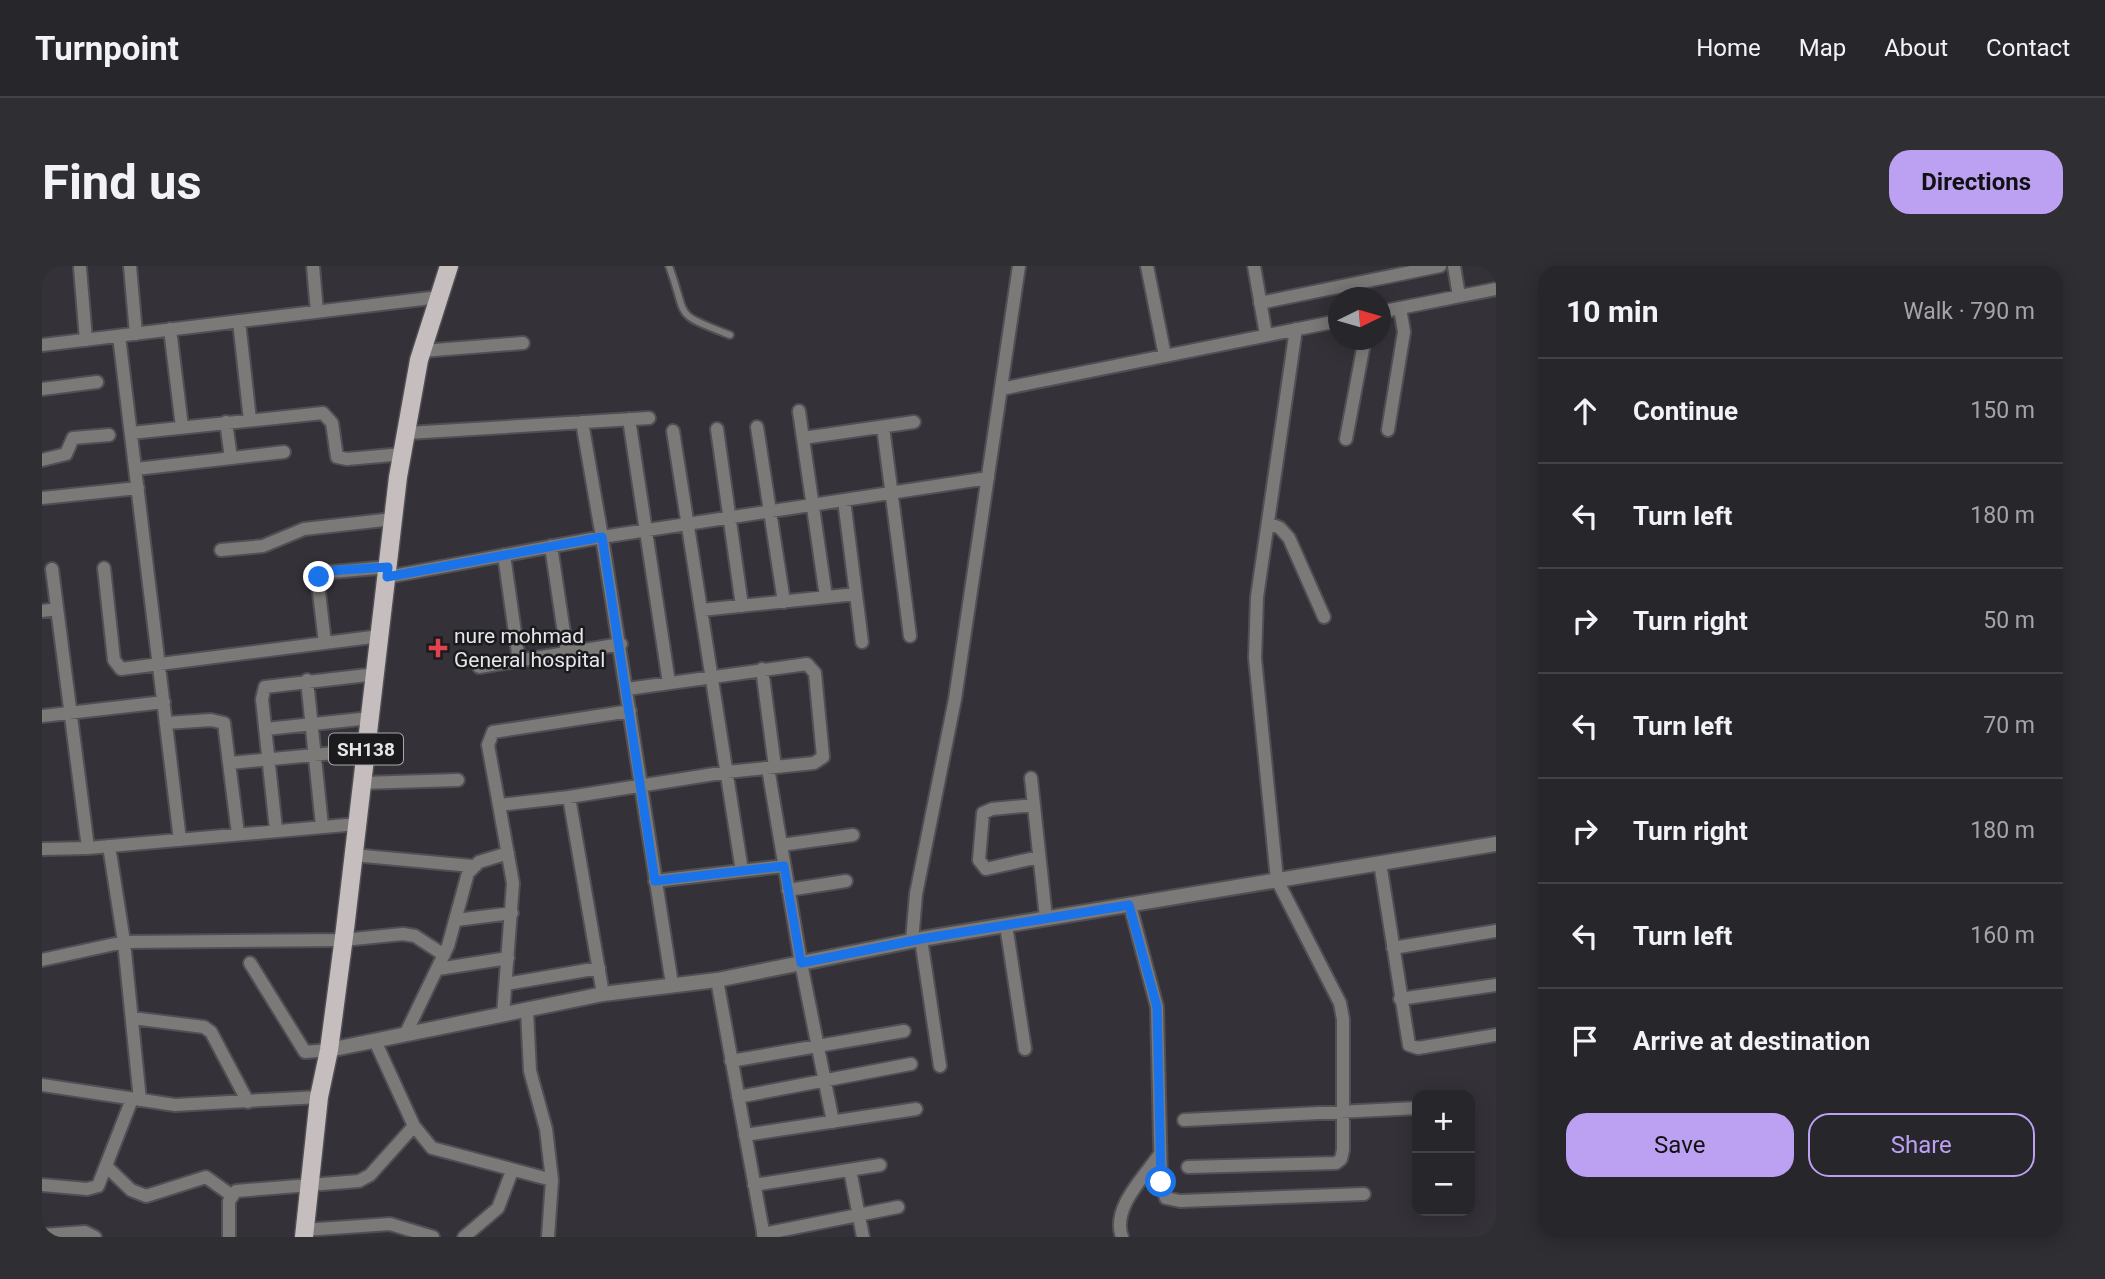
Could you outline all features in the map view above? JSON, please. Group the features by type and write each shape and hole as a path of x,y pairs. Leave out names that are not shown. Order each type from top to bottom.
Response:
{"main road":[{"name":"SH138","path":"304,1234 318,1097 329,1050 393,519 422,351 449,266"}],"street":[{"path":"130,266 136,334"},
{"path":"313,266 317,312"},
{"path":"940,1066 917,940 916,894 955,699 1019,266"},
{"path":"1147,266 1165,356"},
{"path":"1254,266 1266,335"},
{"path":"1260,303 1440,266"},
{"path":"1454,266 1459,296"},
{"path":"80,268 86,340"},
{"path":"1391,310 1496,289"},
{"path":"42,345 439,297"},
{"path":"1388,430 1404,332 1400,308"},
{"path":"239,321 250,420"},
{"path":"1001,389 1328,322"},
{"path":"1188,1167 1336,1163 1341,1159 1343,1150 1343,1019 1340,1003 1277,880 1255,658 1257,597 1296,329"},
{"path":"170,330 182,427"},
{"path":"119,336 180,840"},
{"path":"422,351 523,343"},
{"path":"1346,439 1363,350"},
{"path":"42,389 97,382"},
{"path":"799,411 826,597"},
{"path":"131,433 323,413 332,423 337,457 347,459 403,454"},
{"path":"408,433 649,418"},
{"path":"629,419 669,683"},
{"path":"226,422 231,458"},
{"path":"582,422 621,644 672,984"},
{"path":"803,438 914,422"},
{"path":"757,427 784,602"},
{"path":"883,427 910,636"},
{"path":"717,429 742,606"},
{"path":"673,431 742,871"},
{"path":"42,460 66,454 73,438 109,435"},
{"path":"136,469 284,452"},
{"path":"325,643 318,584 321,573 388,572 988,478"},
{"path":"42,498 138,488"},
{"path":"844,500 862,642"},
{"path":"221,550 262,546 304,529 393,519"},
{"path":"1268,523 1280,528 1289,538 1324,617"},
{"path":"551,546 567,653"},
{"path":"504,555 519,661"},
{"path":"104,568 116,667 127,670 380,636"},
{"path":"52,569 88,848"},
{"path":"701,610 856,594"},
{"path":"42,611 57,609"},
{"path":"479,667 621,644"},
{"path":"499,805 569,797 640,783 814,763 823,757 815,673 812,667 801,663 627,689"},
{"path":"762,669 784,866 833,1122"},
{"path":"276,830 262,699 265,687 376,674"},
{"path":"307,680 322,827"},
{"path":"42,716 164,702"},
{"path":"503,1015 513,883 488,736 493,732 630,711"},
{"path":"266,729 370,718"},
{"path":"166,723 211,720 224,723 238,834"},
{"path":"230,763 366,750"},
{"path":"1031,778 1046,918"},
{"path":"362,783 458,780"},
{"path":"569,797 603,994"},
{"path":"1034,805 987,810 983,813 979,865 986,869 1039,857"},
{"path":"42,849 88,848 357,824"},
{"path":"781,845 853,835"},
{"path":"250,963 305,1052 329,1050 603,994 717,980 917,940 1496,844"},
{"path":"42,1185 93,1188 102,1180 136,1099 132,1018 124,942 109,846"},
{"path":"354,855 472,866 508,853"},
{"path":"1380,863 1407,1041 1413,1048 1496,1035"},
{"path":"405,1035 444,955 472,866"},
{"path":"655,881 784,866"},
{"path":"788,890 846,881"},
{"path":"1129,905 1157,1007 1163,1192 1172,1200 1364,1194"},
{"path":"456,920 512,913"},
{"path":"1006,925 1025,1049"},
{"path":"1393,948 1496,931"},
{"path":"42,960 124,942 343,940 410,934 444,955"},
{"path":"438,968 508,958"},
{"path":"506,984 598,968"},
{"path":"717,980 764,1235 898,1206"},
{"path":"1400,999 1496,985"},
{"path":"527,1010 530,1071 546,1129 552,1180 548,1237"},
{"path":"132,1018 204,1027 211,1032 248,1102"},
{"path":"731,1061 904,1031"},
{"path":"375,1041 414,1126 432,1148 552,1180"},
{"path":"738,1097 911,1064"},
{"path":"42,1085 175,1105 318,1097"},
{"path":"1184,1120 1412,1108"},
{"path":"745,1135 916,1109"},
{"path":"231,1195 243,1189 359,1181 370,1175 414,1126"},
{"path":"1122,1237 1119,1225 1124,1207 1160,1154"},
{"path":"754,1185 880,1165"},
{"path":"107,1167 131,1190 146,1196 206,1177 231,1195"},
{"path":"850,1170 863,1237"},
{"path":"464,1237 498,1208 512,1171"},
{"path":"229,1237 231,1195"},
{"path":"304,1234 390,1224 433,1237"},
{"path":"42,1235 85,1232 95,1237"}],"lane":[{"path":"669,266 678,301 689,319 730,335"}],"place":[{"name":"nure mohmad General hospital","path":"438,648"}],"route":[{"path":"319,577 327,571 388,567 387,577 602,537 621,644 655,881 784,866 801,963 921,939 1129,905 1149,967 1157,1007 1161,1182"}]}
